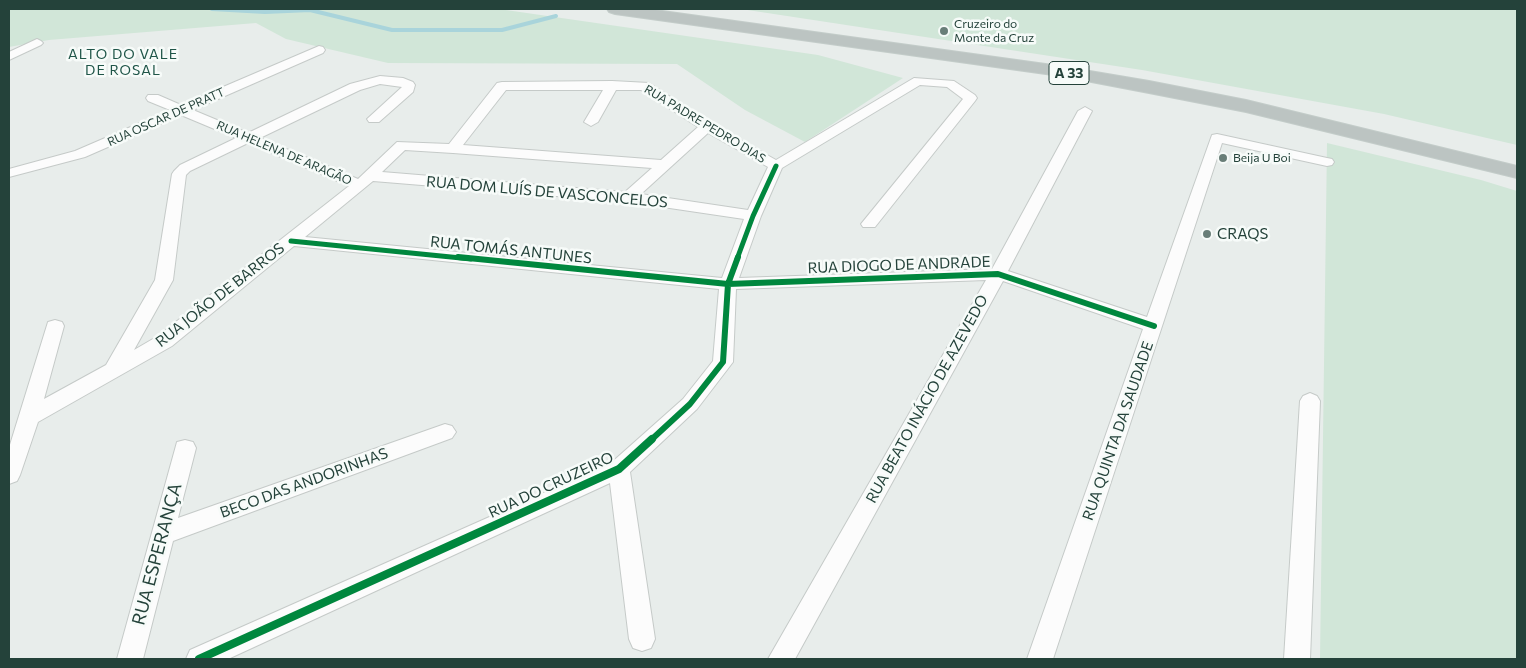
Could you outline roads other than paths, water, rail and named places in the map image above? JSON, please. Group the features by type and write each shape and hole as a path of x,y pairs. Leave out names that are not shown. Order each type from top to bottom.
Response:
{"highway":[{"name":"A 33","path":"615,9 1060,71 1149,87 1246,106 1517,172"},
{"name":"A 33","path":"679,9 1030,56 1126,71 1402,128 1517,155"}],"street":[{"path":"9,56 37,43"},
{"name":"RUA OSCAR DE PRATT","path":"9,173 80,154 319,50"},
{"path":"114,369 164,280 179,174 185,168 366,83 392,80 409,85 408,90 374,120"},
{"path":"776,166 918,81 950,84 970,98 869,224"},
{"path":"591,122 612,85"},
{"name":"RUA PADRE PEDRO DIAS","path":"453,149 502,86 644,86 707,127 776,166"},
{"name":"RUA HELENA DE ARAGÃO","path":"153,98 183,109 247,138 365,181"},
{"name":"RUA BEATO INÁCIO DE AZEVEDO","path":"780,659 998,274 1086,111"},
{"path":"628,196 707,127"},
{"name":"RUA QUINTA DA SAUDADE","path":"1040,659 1218,138 1327,162"},
{"name":"RUA JOÃO DE BARROS","path":"27,418 165,341 365,181 402,145 664,165"},
{"name":"RUA DO CRUZEIRO","path":"199,659 619,469 690,404 722,362 728,284 753,216 776,166"},
{"name":"RUA DOM LUÍS DE VASCONCELOS","path":"365,181 628,196 753,216"},
{"name":"RUA TOMÁS ANTUNES","path":"291,240 728,284"},
{"name":"RUA DIOGO DE ANDRADE","path":"728,284 998,274 1154,326"},
{"path":"9,475 13,451 27,418 55,326"},
{"path":"1297,659 1310,401"},
{"name":"BECO DAS ANDORINHAS","path":"163,534 445,432"},
{"name":"RUA ESPERANÇA","path":"130,659 185,448"},
{"path":"619,469 642,639"}],"waterway":[{"path":"212,9 265,12 310,10 392,30 502,30 556,16"}],"place":[{"name":"Cruzeiro do Monte da Cruz","path":"944,31"},
{"name":"Beija U Boi","path":"1223,158"},
{"name":"CRAQS","path":"1207,234"}],"district":[{"name":"ALTO DO VALE DE ROSAL","path":"123,62"}]}
